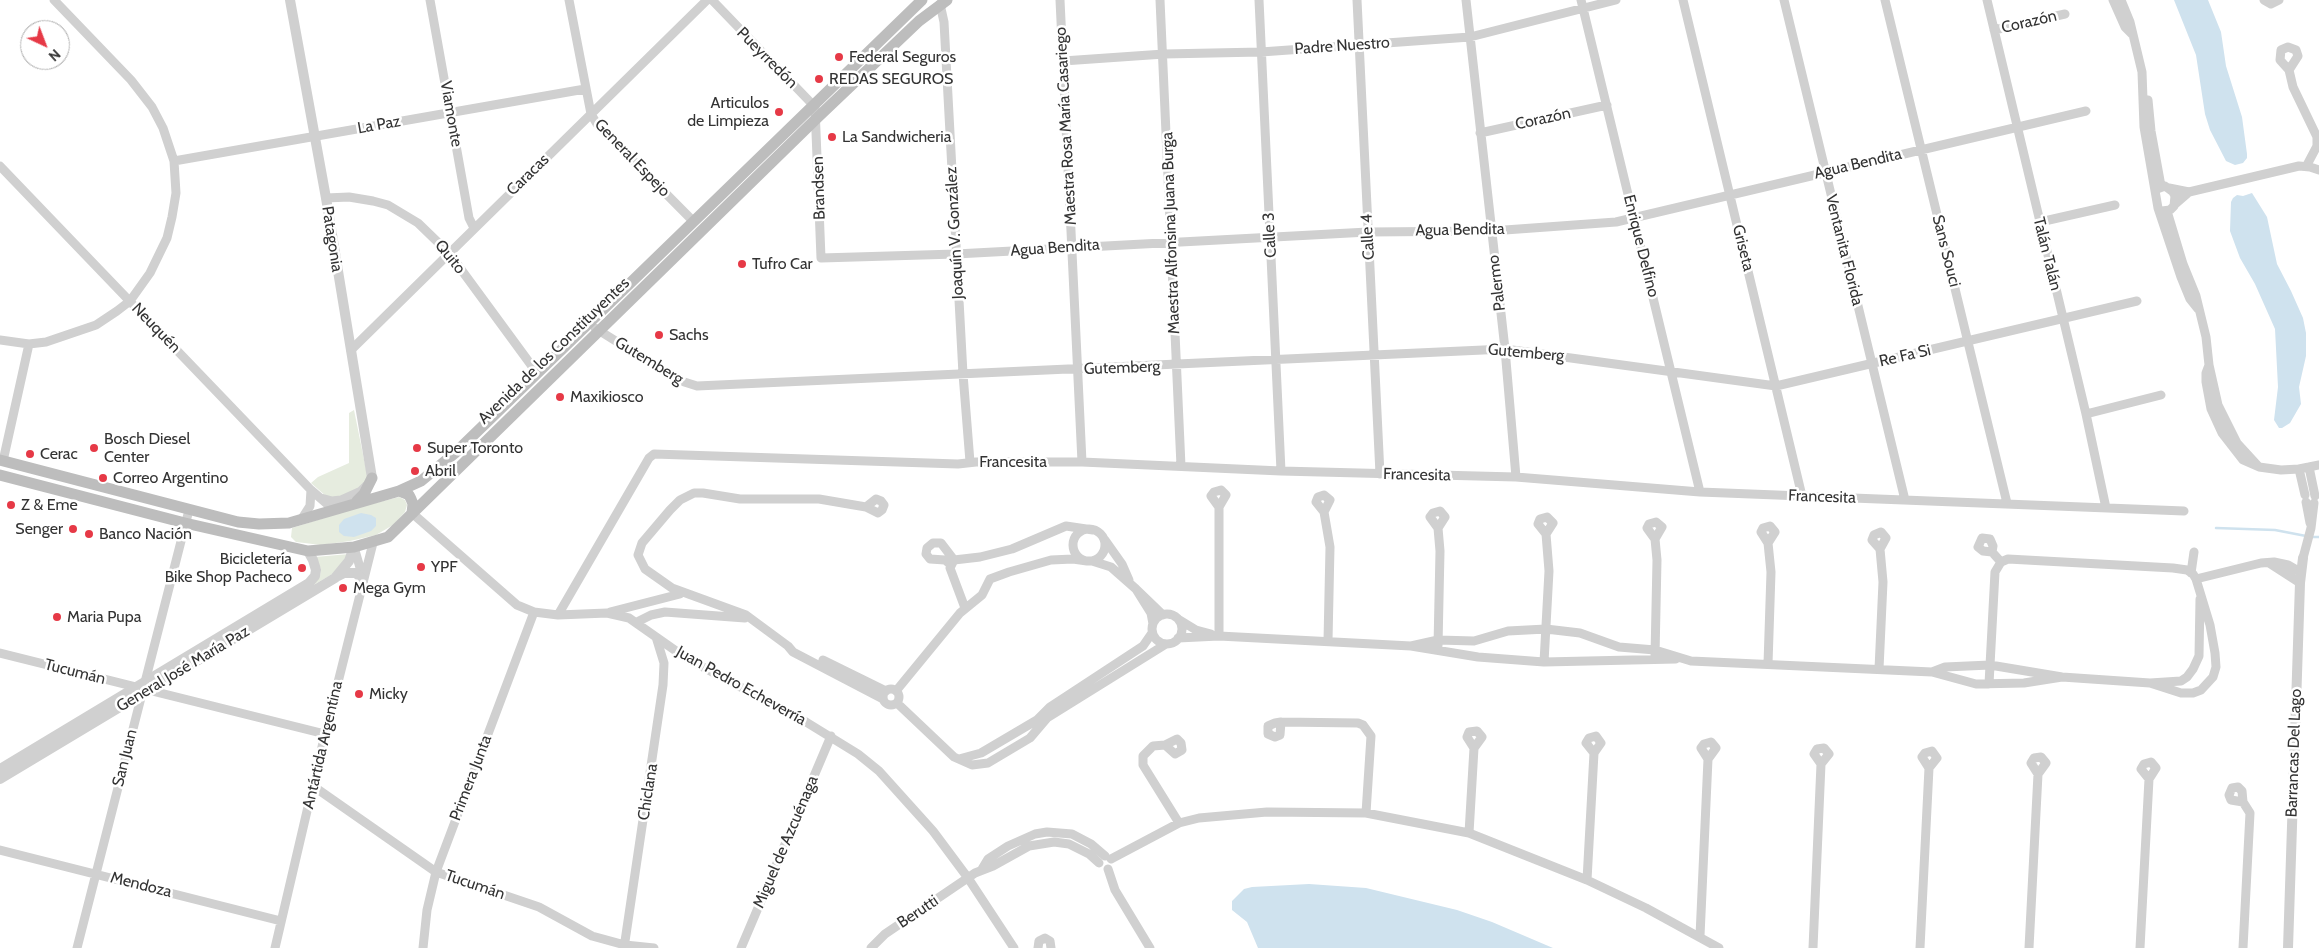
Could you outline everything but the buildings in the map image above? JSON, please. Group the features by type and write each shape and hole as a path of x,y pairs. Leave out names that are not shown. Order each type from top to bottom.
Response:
{"main road":[{"name":"Avenida de los Constituyentes","path":"1,461 247,524 289,523 303,517 399,491 422,481 437,470 917,2"},
{"name":"Avenida de los Constituyentes","path":"0,475 186,524 308,551 354,547 373,543 388,536 817,118 915,25 943,2"},
{"path":"356,502 364,494 372,478 380,490 387,494"},
{"path":"399,491 409,495 412,499 412,513"},
{"path":"289,523 283,532 284,539 292,547"}],"street":[{"path":"0,340 29,344 46,342 96,325 130,301 150,273 167,238 176,193 174,161 163,128 140,91 54,0"},
{"name":"Patagonia","path":"290,0 326,198 372,478"},
{"name":"Viamonte","path":"430,0 469,218 474,228"},
{"name":"General Espejo","path":"569,0 590,114 597,124 693,221"},
{"name":"Caracas","path":"351,350 707,0"},
{"name":"Pueyrredón","path":"712,0 813,104 817,118"},
{"name":"Maestra Rosa María Casariego","path":"1060,0 1082,462"},
{"name":"Maestra Alfonsina Juana Burga","path":"1160,0 1182,466"},
{"name":"Calle 3","path":"1259,0 1281,471"},
{"name":"Calle 4","path":"1357,0 1380,474"},
{"name":"Palermo","path":"1466,0 1505,349 1516,477"},
{"name":"Padre Nuestro","path":"1063,61 1164,54 1262,52 1470,37 1582,4 1616,0"},
{"name":"Griseta","path":"1683,0 1802,496"},
{"name":"Ventanita Florida","path":"1784,0 1905,500"},
{"name":"Sans Souci","path":"1885,0 2007,503"},
{"name":"Talán Talán","path":"1986,0 2086,414 2106,508"},
{"path":"2112,0 2125,27 2133,36"},
{"path":"2121,0 2130,22 2142,72 2144,127 2162,189 2181,277 2190,299 2198,309 2206,337 2209,365 2218,405 2237,443 2259,467 2281,470 2319,465"},
{"path":"2264,0 2272,4 2279,0"},
{"name":"Joaquín V. González","path":"943,2 963,374 970,462"},
{"name":"Enrique Delfino","path":"1582,4 1700,492"},
{"name":"Corazón","path":"1994,30 2065,14"},
{"path":"2162,189 2189,192 2315,163 2318,140 2290,79 2289,70"},
{"name":"La Paz","path":"174,161 585,89"},
{"name":"Corazón","path":"1480,133 1607,105"},
{"name":"Agua Bendita","path":"821,258 956,254 1072,246 1368,232 1491,231 1616,222 2086,111"},
{"name":"Brandsen","path":"817,118 821,258"},
{"name":"Neuquén","path":"0,166 310,490 332,509"},
{"path":"2162,189 2175,196 2166,208"},
{"path":"2166,208 2189,192"},
{"name":"Quito","path":"326,198 348,197 388,205 418,223 449,253 537,372"},
{"path":"2040,222 2115,205"},
{"name":"Re Fa Si","path":"1672,371 1776,386 1968,342 2137,300"},
{"name":"Gutemberg","path":"589,322 598,331 678,380 697,386 1505,349 1672,371"},
{"path":"1,461 29,344"},
{"path":"2086,414 2161,395"},
{"name":"Francesita","path":"558,615 650,455 958,464 970,462 1082,462 1281,471 1516,477 1700,492 2184,511"},
{"path":"2304,468 2310,499 2311,528 2304,555"},
{"path":"318,498 332,501 341,500 361,491 372,478"},
{"path":"303,517 312,499 310,490"},
{"path":"866,507 819,499 740,499 703,492 688,495 670,510 642,543 638,555 640,562 655,578 681,593 695,596 752,618 788,646 797,647 885,695 890,705 897,703"},
{"path":"1219,507 1219,636"},
{"name":"San Juan","path":"77,948 189,510"},
{"path":"1324,512 1331,562 1328,641"},
{"name":"Juan Pedro Echeverría","path":"412,513 511,600 534,612 558,615 607,613 637,622 686,658 832,736 870,763 904,797 933,831 968,878 1014,948"},
{"path":"897,703 958,759 972,765 988,763 1038,732 1050,707 1143,646 1152,634 1151,613 1133,586 1122,564 1101,534 1093,530 1066,526 1012,548 952,562 965,608"},
{"path":"1437,650 1440,569 1438,528"},
{"path":"1093,530 1083,531 1074,543 1075,552 1082,559 1112,567 1163,615 1176,618 1196,630 1219,636"},
{"path":"1544,662 1549,571 1546,534"},
{"path":"896,691 965,608 982,595 987,583 998,575 1051,560 1073,559 1089,561 1103,553 1104,539"},
{"path":"1654,661 1658,599 1655,539"},
{"name":"Antártida Argentina","path":"275,948 312,786 373,543"},
{"path":"1768,543 1771,583 1768,664"},
{"path":"354,547 363,580"},
{"name":"General José María Paz","path":"0,769 335,578 349,561 354,547"},
{"path":"1879,669 1882,582 1880,549"},
{"name":"General José María Paz","path":"0,779 309,583 315,576 316,570 308,551"},
{"path":"1992,552 2001,562"},
{"path":"2150,683 2181,693 2193,693 2201,690 2213,676 2216,666 2214,641 2200,589 2194,576 2194,552"},
{"name":"Barrancas Del Lago","path":"2288,948 2300,572 2304,555"},
{"path":"1990,684 1995,572 2001,562 2008,559 2173,568 2194,576 2261,563 2288,565 2300,572"},
{"path":"2269,563 2300,583"},
{"path":"335,578 349,572 356,573 363,580"},
{"path":"1932,672 1945,667 1990,665 2062,677 2150,683 2181,681 2193,669 2199,656 2200,589"},
{"path":"607,613 681,593"},
{"path":"681,593 678,606 688,613"},
{"path":"688,613 697,606 695,596"},
{"name":"Primera Junta","path":"422,948 424,926 436,872 534,612"},
{"path":"637,622 651,615 688,613 752,618"},
{"path":"1153,624 1163,615"},
{"path":"1176,618 1182,630 1178,638"},
{"path":"1411,646 1438,640 1474,640 1508,631 1546,629 1580,633 1619,648 1655,650 1681,659"},
{"path":"1152,634 1158,641 1166,644"},
{"name":"Chiclana","path":"624,946 663,685 664,663 656,636"},
{"path":"958,759 981,753 1043,719 1178,638 1219,636 1411,646 1478,657 1544,662 1681,659 1932,672 1962,682 1990,684 2024,683 2062,677"},
{"name":"Tucumán","path":"0,653 325,734"},
{"path":"885,695 891,689 896,691 899,695 897,703"},
{"path":"1281,722 1358,723 1364,725 1371,736 1366,813"},
{"name":"Miguel de Azcuénaga","path":"741,948 832,736"},
{"path":"1165,745 1148,749 1143,756 1143,765 1179,823"},
{"path":"1469,833 1474,748"},
{"path":"1588,880 1594,753"},
{"path":"1700,936 1708,759"},
{"path":"1813,948 1821,764"},
{"path":"1920,948 1929,768"},
{"path":"2029,948 2038,774"},
{"path":"2140,948 2149,779"},
{"name":"Tucumán","path":"312,786 436,872 539,907 582,933 624,946 654,948"},
{"path":"2243,948 2250,813 2244,802"},
{"path":"1105,859 1179,823 1210,816 1268,812 1366,813 1469,833 1588,880 1700,936 1719,948"},
{"name":"Berutti","path":"871,948 885,934 982,869 993,866 1029,846 1054,842 1077,847 1105,859 1102,869 1108,869 1115,890 1150,948"},
{"name":"Mendoza","path":"0,850 281,921"},
{"path":"1038,948 1039,941 1045,938 1050,941 1051,948"}],"shaded area":[{"path":"354,410 368,479 366,484 342,497 327,497 311,483 318,477 349,463 349,413"},
{"path":"399,497 405,500 407,505 405,512 393,525 376,535 321,545 296,542 291,537 292,528"},
{"path":"349,554 336,572 310,587 320,576 321,569 315,557"}],"water":[{"path":"2174,0 2208,0 2221,32 2226,66 2242,117 2247,154 2247,158 2243,163 2235,165 2226,161 2210,130 2205,114 2196,55"},
{"path":"2252,193 2267,217 2277,264 2303,318 2306,333 2306,356 2299,387 2301,404 2290,423 2282,428 2279,428 2274,420 2278,387 2275,329 2255,284 2240,258 2230,231 2231,202 2233,198 2237,195 2243,196"},
{"path":"361,513 376,518 376,526 371,531 354,537 344,536 339,532 339,525 344,519"},
{"path":"1309,884 1366,888 1457,910 1492,922 1553,948 1258,948 1247,922 1232,910 1232,901 1244,889 1252,887"}],"waterway":[{"path":"2216,528 2275,530 2306,536"},
{"path":"2312,537 2319,537"}],"place":[{"name":"Federal Seguros","path":"839,57"},
{"name":"REDAS SEGUROS","path":"819,79"},
{"name":"Articulos de Limpieza","path":"779,112"},
{"name":"La Sandwicheria","path":"832,137"},
{"name":"Tufro Car","path":"742,264"},
{"name":"Sachs","path":"659,335"},
{"name":"Maxikiosco","path":"560,397"},
{"name":"Bosch Diesel Center","path":"94,448"},
{"name":"Super Toronto","path":"417,448"},
{"name":"Cerac","path":"30,454"},
{"name":"Abril","path":"415,471"},
{"name":"Correo Argentino","path":"103,478"},
{"name":"Z & Eme","path":"11,505"},
{"name":"Senger","path":"73,529"},
{"name":"Banco Nación","path":"89,534"},
{"name":"YPF","path":"421,567"},
{"name":"Bicicletería Bike Shop Pacheco","path":"302,568"},
{"name":"Mega Gym","path":"343,588"},
{"name":"Maria Pupa","path":"57,617"},
{"name":"Micky","path":"359,694"}]}
